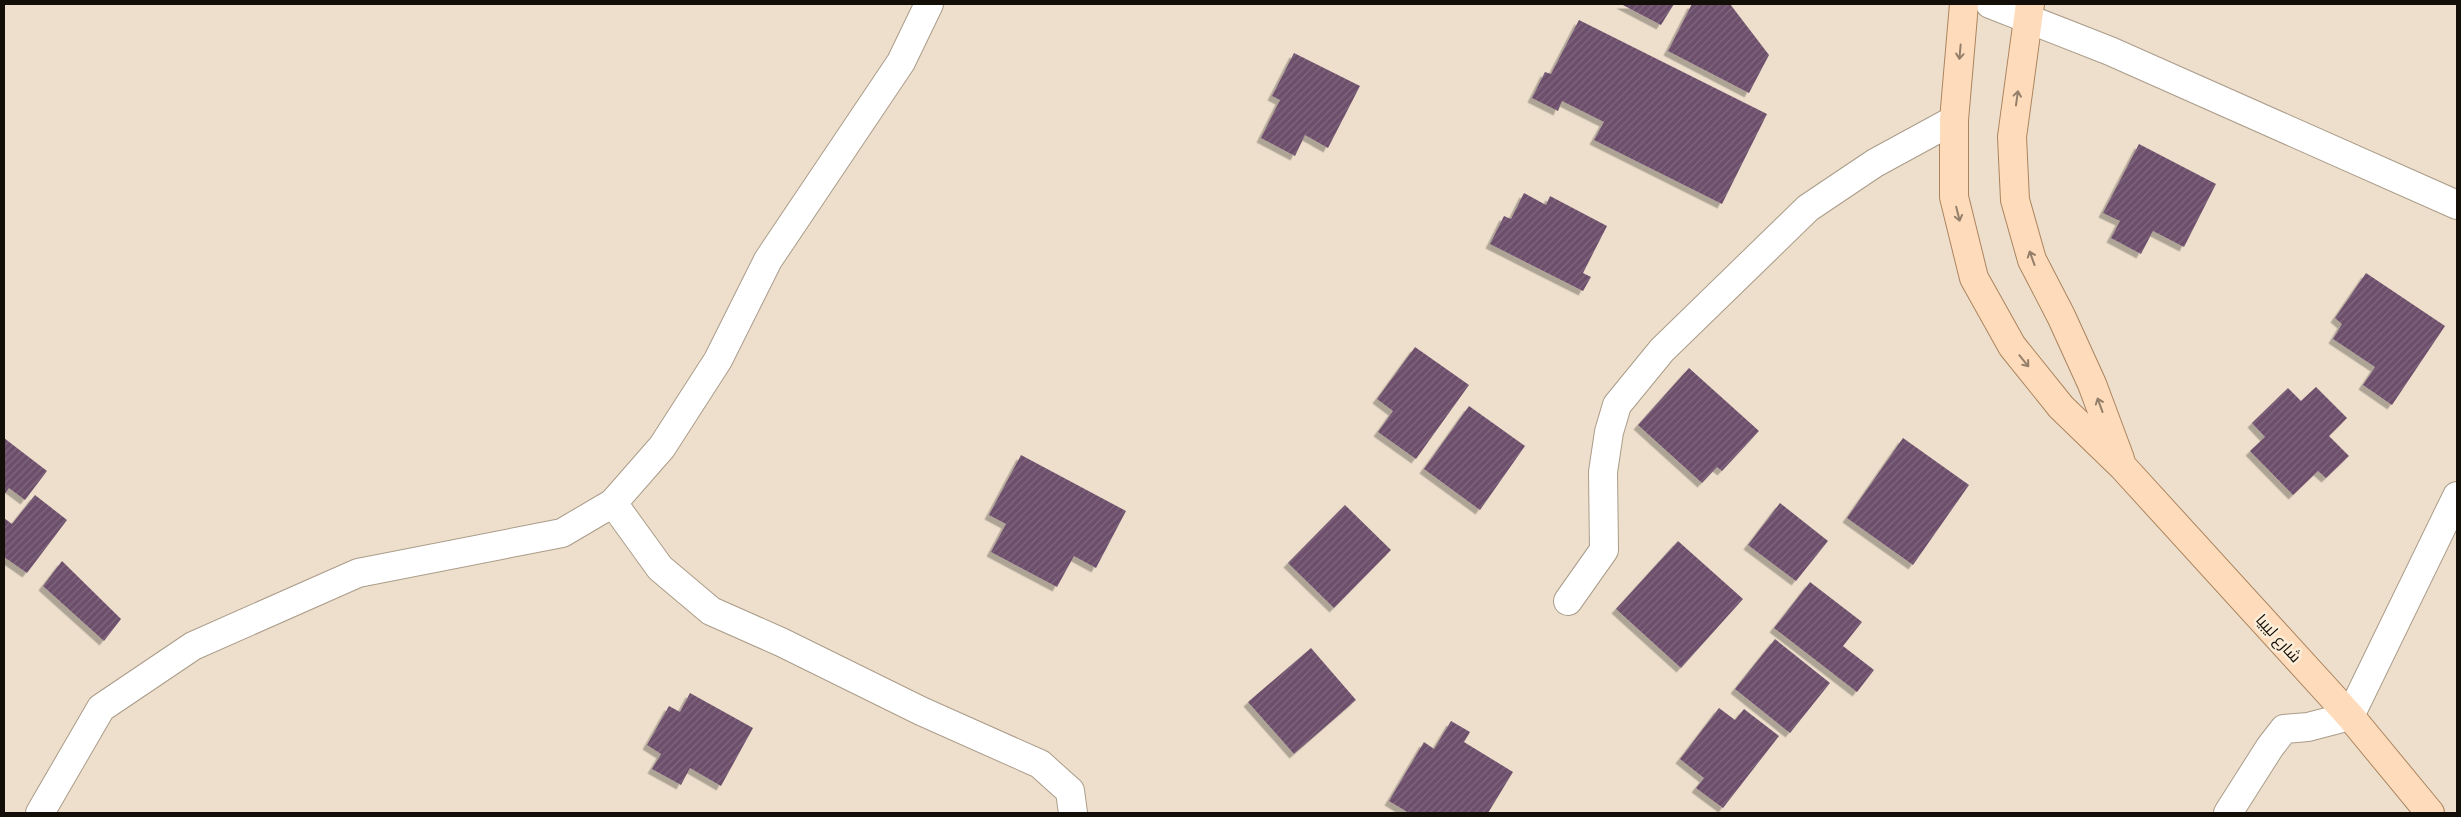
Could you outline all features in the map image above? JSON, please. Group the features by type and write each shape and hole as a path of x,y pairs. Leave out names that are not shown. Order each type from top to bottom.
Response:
{"main road":[{"name":"شارع ليبيا","path":"1964,4 1954,120 1954,197 1974,278 2012,346 2062,406 2123,468 2350,716 2430,813"},
{"path":"2029,12 2012,137 2015,200 2032,260 2092,384 2123,468"}],"street":[{"path":"40,813 101,708 193,646 358,573 562,533 613,503 662,447 718,360 768,260 901,62 929,4"},
{"path":"1990,4 2029,12 2110,51 2457,205"},
{"path":"1568,601 1604,550 1603,472 1609,432 1617,405 1662,350 1808,208 1875,163 1954,120"},
{"path":"2228,813 2270,747 2284,729 2308,727 2350,716 2457,496"},
{"path":"613,503 660,568 711,611 781,642 921,711 1040,764 1070,791 1073,813"}],"building":[{"path":"1621,4 1674,4 1661,25"},
{"path":"1692,4 1730,4 1769,55 1749,93 1668,51"},
{"path":"1579,20 1767,114 1722,204 1594,140 1604,122 1562,101 1558,111 1532,98 1545,72 1551,74"},
{"path":"1294,53 1360,86 1328,148 1305,135 1295,156 1261,138 1280,100 1272,96"},
{"path":"2139,144 2216,184 2184,247 2153,231 2141,254 2111,238 2120,221 2103,213"},
{"path":"1524,193 1546,205 1550,196 1607,226 1583,273 1591,277 1583,291 1490,244 1504,216 1511,219"},
{"path":"2366,273 2445,326 2392,405 2363,385 2375,367 2333,339 2342,324 2335,318"},
{"path":"1415,347 1469,385 1416,459 1378,432 1393,411 1377,399"},
{"path":"1689,368 1759,431 1722,471 1717,467 1702,483 1638,425"},
{"path":"2316,387 2347,418 2329,436 2349,456 2326,478 2318,471 2293,495 2250,451 2265,437 2252,423 2288,388 2301,401"},
{"path":"1469,406 1525,446 1480,510 1424,469"},
{"path":"4,438 47,471 25,500 9,488 4,495"},
{"path":"1903,438 1969,485 1913,565 1847,518"},
{"path":"1021,455 1126,511 1096,568 1074,556 1057,587 991,552 1006,524 989,515"},
{"path":"35,495 67,520 27,573 4,557 4,518 12,524"},
{"path":"1780,503 1828,541 1796,581 1748,545"},
{"path":"1345,505 1391,550 1334,608 1288,563"},
{"path":"1678,541 1743,599 1681,668 1616,609"},
{"path":"62,561 121,619 104,641 43,586"},
{"path":"1810,582 1862,622 1843,646 1874,670 1857,692 1774,628"},
{"path":"1775,639 1830,683 1790,733 1735,689"},
{"path":"1311,648 1356,700 1294,754 1248,702"},
{"path":"690,693 753,728 721,786 690,768 681,785 652,769 661,754 647,745 669,706 680,712"},
{"path":"1719,708 1735,720 1744,709 1779,736 1723,808 1696,788 1704,778 1680,759"},
{"path":"1451,721 1470,732 1464,742 1513,772 1488,813 1409,813 1389,801 1424,742 1434,749"}]}
